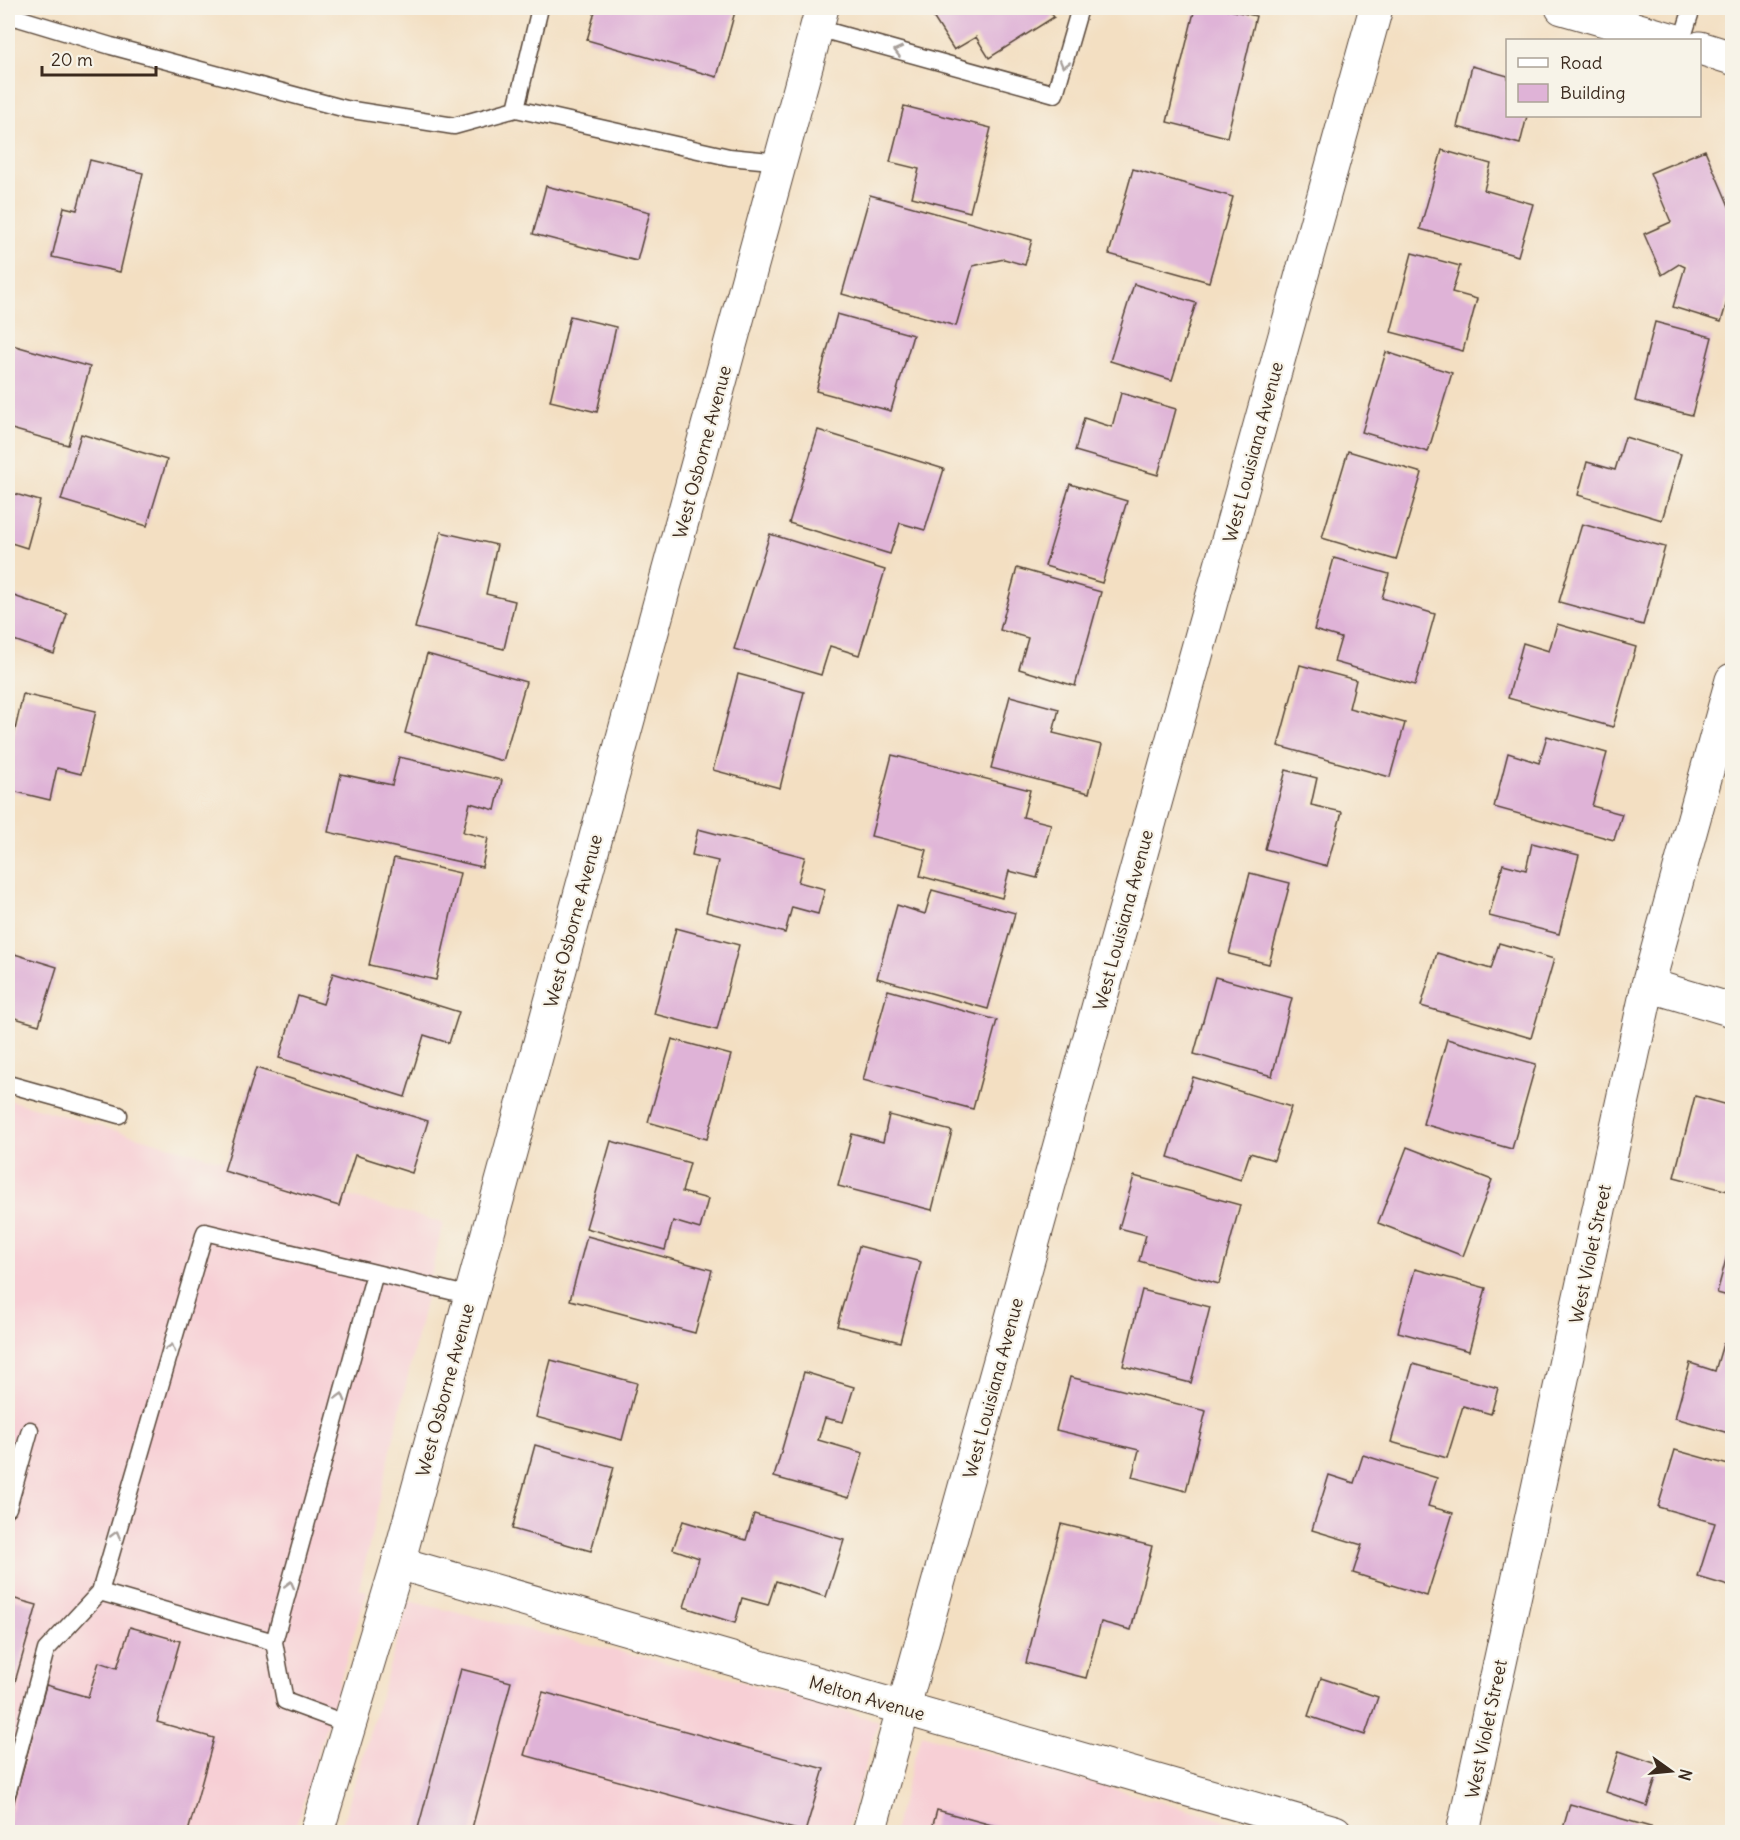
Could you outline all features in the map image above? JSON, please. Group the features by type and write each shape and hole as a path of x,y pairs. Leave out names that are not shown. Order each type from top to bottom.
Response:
{"street":[{"name":"West Louisiana Avenue","path":"869,1833 1376,8"},
{"path":"1565,8 1671,39"},
{"name":"West Osborne Avenue","path":"317,1833 398,1563 819,18"},
{"path":"1701,48 1732,58"},
{"name":"West Violet Street","path":"1463,1833 1648,985 1732,680"},
{"path":"1648,985 1732,1010"},
{"name":"Melton Avenue","path":"398,1563 1335,1833"}],"lane":[{"path":"516,109 540,8"},
{"path":"819,18 1055,94 1080,8"},
{"path":"1682,39 1692,8"},
{"path":"8,15 111,46 346,109 454,126 516,109 729,157 781,162"},
{"path":"8,1083 119,1115"},
{"path":"8,1791 46,1650 100,1592 205,1232 471,1296"},
{"path":"350,1725 285,1701 274,1642 375,1273"},
{"path":"8,1508 30,1430"},
{"path":"100,1592 274,1642"}],"shaded area":[{"path":"8,1100 443,1223 359,1589 367,1591 294,1832 8,1832"},
{"path":"409,1601 725,1677 878,1721 847,1832 340,1832"},
{"path":"921,1734 1265,1832 893,1832"}],"building":[{"path":"596,8 736,8 717,77 587,40"},
{"path":"1047,8 1054,17 989,58 976,37 954,50 928,9"},
{"path":"1195,8 1221,8 1256,16 1227,137 1167,122"},
{"path":"1472,66 1506,75 1506,117 1527,117 1520,144 1457,127"},
{"path":"904,106 991,128 970,212 912,197 919,169 890,162"},
{"path":"1442,150 1491,164 1484,190 1533,204 1518,256 1420,229"},
{"path":"1705,150 1732,213 1732,285 1721,322 1673,307 1685,267 1679,264 1662,275 1644,234 1671,222 1650,173"},
{"path":"90,160 143,173 120,272 52,257 64,207 77,210"},
{"path":"1133,169 1233,197 1209,282 1109,254"},
{"path":"546,186 650,212 637,261 533,234"},
{"path":"870,195 1032,240 1025,265 1004,259 973,266 956,326 842,294"},
{"path":"1412,253 1460,266 1452,292 1477,299 1463,351 1391,332"},
{"path":"1134,284 1196,303 1172,380 1110,361"},
{"path":"837,314 913,335 891,411 816,391"},
{"path":"570,316 616,327 597,412 550,401"},
{"path":"1655,322 1712,337 1692,415 1635,401"},
{"path":"12,345 90,367 68,445 8,428 8,362"},
{"path":"1386,352 1452,373 1428,452 1362,432"},
{"path":"1121,393 1176,409 1158,475 1075,451 1084,418 1112,427"},
{"path":"818,430 944,469 925,530 900,523 890,554 789,523"},
{"path":"81,434 167,460 147,526 61,500"},
{"path":"1625,437 1681,454 1662,520 1578,495 1587,462 1615,470"},
{"path":"1348,451 1422,473 1396,560 1322,538"},
{"path":"1070,484 1127,501 1102,583 1045,566"},
{"path":"8,492 40,501 27,548 8,542"},
{"path":"1582,524 1665,547 1643,625 1559,602"},
{"path":"441,532 497,545 486,594 515,601 504,649 415,628"},
{"path":"770,534 885,570 859,655 830,646 821,675 734,649"},
{"path":"1334,558 1389,574 1382,598 1435,614 1415,685 1334,662 1341,638 1314,630"},
{"path":"1017,568 1101,592 1075,686 1019,669 1028,638 1000,630"},
{"path":"8,594 67,614 54,654 8,638"},
{"path":"1557,624 1636,647 1613,727 1508,698 1523,643 1549,651"},
{"path":"427,654 526,682 503,761 405,733"},
{"path":"1300,665 1356,680 1349,708 1405,723 1390,777 1278,746"},
{"path":"738,674 804,692 780,788 713,770"},
{"path":"23,694 96,711 81,774 57,768 50,800 8,790 8,761"},
{"path":"1010,696 1059,709 1053,733 1102,745 1089,793 991,768"},
{"path":"1547,736 1607,753 1592,806 1622,814 1614,840 1494,807 1508,753 1539,763"},
{"path":"892,755 1030,790 1023,817 1051,824 1037,878 1009,871 1002,898 920,876 927,850 871,836"},
{"path":"399,757 502,780 495,810 470,803 463,832 488,838 482,867 328,832 341,774 392,785"},
{"path":"1286,770 1317,778 1311,805 1342,812 1327,866 1265,849"},
{"path":"698,829 805,857 798,882 825,889 818,914 792,907 785,933 706,912 718,861 692,855"},
{"path":"1532,843 1579,855 1559,934 1489,916 1503,864 1526,870"},
{"path":"394,858 460,873 436,980 369,965"},
{"path":"1250,873 1290,883 1269,964 1229,954"},
{"path":"932,890 1015,913 988,1009 877,978 897,905 925,914"},
{"path":"676,928 739,945 717,1030 654,1014"},
{"path":"1499,943 1554,959 1531,1038 1421,1006 1437,953 1491,969"},
{"path":"8,952 57,967 39,1025 8,1016"},
{"path":"333,973 459,1012 449,1043 424,1035 405,1097 279,1058 298,996 323,1004"},
{"path":"1215,977 1292,998 1272,1076 1194,1054"},
{"path":"888,990 997,1020 973,1109 863,1080"},
{"path":"672,1039 731,1055 707,1139 648,1122"},
{"path":"1447,1039 1536,1064 1512,1149 1423,1124"},
{"path":"256,1068 428,1121 412,1173 355,1155 339,1206 224,1171"},
{"path":"1193,1077 1291,1107 1274,1160 1250,1153 1241,1180 1168,1157"},
{"path":"1695,1096 1732,1106 1732,1192 1674,1177"},
{"path":"889,1115 952,1131 932,1210 838,1186 852,1134 883,1142"},
{"path":"611,1141 690,1163 682,1192 708,1199 700,1229 673,1221 665,1250 586,1228"},
{"path":"1407,1147 1492,1180 1463,1256 1378,1223"},
{"path":"1134,1176 1240,1205 1219,1284 1139,1261 1146,1235 1119,1228"},
{"path":"587,1236 712,1270 695,1333 570,1300"},
{"path":"1730,1244 1732,1244 1732,1297 1717,1293"},
{"path":"859,1246 921,1262 900,1342 837,1326"},
{"path":"1415,1269 1486,1288 1469,1351 1398,1332"},
{"path":"1142,1290 1210,1307 1191,1383 1123,1366"},
{"path":"1723,1344 1732,1346 1732,1434 1675,1418 1690,1363 1715,1371"},
{"path":"551,1360 637,1383 622,1440 536,1417"},
{"path":"1413,1364 1498,1388 1491,1414 1463,1406 1447,1458 1391,1442"},
{"path":"804,1372 854,1387 843,1422 825,1418 818,1440 863,1453 849,1498 774,1477"},
{"path":"1070,1377 1206,1411 1186,1491 1132,1477 1139,1450 1056,1430"},
{"path":"535,1445 614,1467 591,1551 512,1529"},
{"path":"1675,1450 1732,1466 1732,1587 1698,1577 1715,1523 1658,1507"},
{"path":"1363,1455 1437,1478 1428,1506 1453,1513 1427,1596 1353,1573 1362,1545 1312,1530 1329,1475 1354,1483"},
{"path":"754,1514 844,1540 826,1597 776,1581 768,1605 742,1598 735,1623 684,1607 699,1558 673,1549 683,1521 746,1540"},
{"path":"1061,1524 1152,1546 1131,1630 1101,1622 1086,1678 1026,1663"},
{"path":"8,1597 37,1605 8,1706"},
{"path":"130,1627 180,1641 157,1722 214,1738 188,1832 8,1832 8,1824 46,1685 88,1697 99,1662 117,1668"},
{"path":"461,1669 511,1682 471,1832 417,1832"},
{"path":"1321,1678 1378,1697 1365,1735 1308,1716"},
{"path":"543,1692 824,1769 805,1832 524,1755"},
{"path":"1619,1751 1660,1765 1647,1806 1606,1792"},
{"path":"1570,1804 1668,1832 1562,1832"},
{"path":"937,1810 1017,1832 931,1832"}]}
